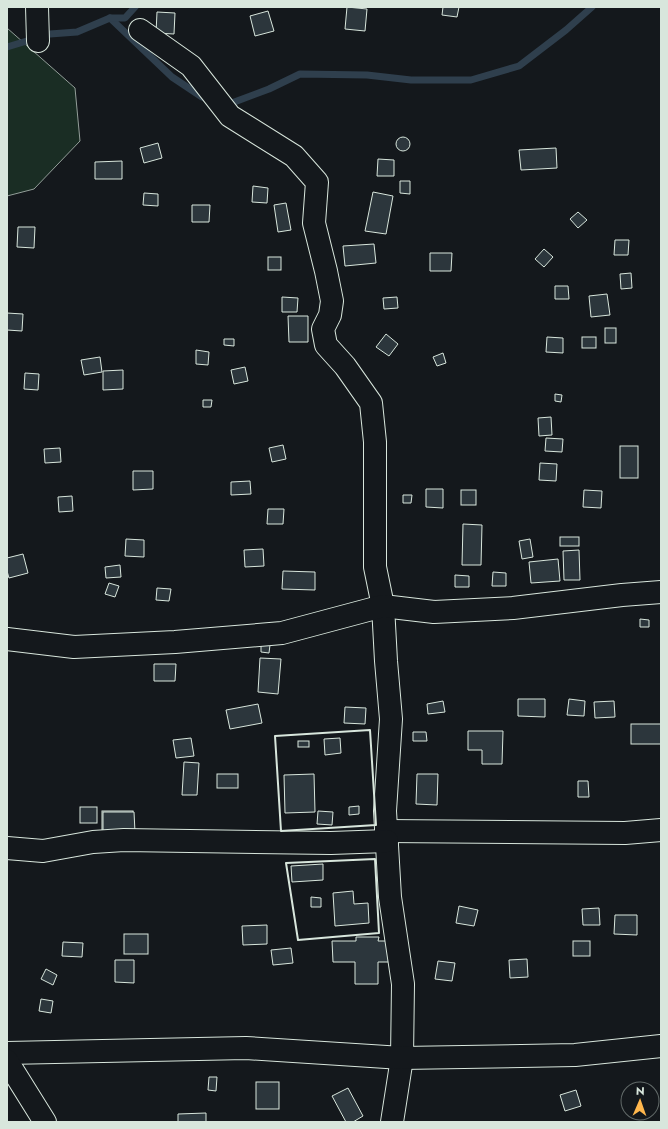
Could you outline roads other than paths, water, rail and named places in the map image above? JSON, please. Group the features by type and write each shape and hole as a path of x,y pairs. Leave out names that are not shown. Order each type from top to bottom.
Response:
{"street":[{"path":"37,7 38,41"},
{"path":"140,30 191,66 230,116 294,156 317,182 314,224 332,301 330,315 323,329 326,345 345,366 371,403 375,442 375,567 383,606 391,719 385,810 390,897 403,984 402,1058 392,1122"},
{"path":"7,639 74,647 175,642 282,633 383,606 434,612 513,608 622,595 661,592"},
{"path":"7,848 43,850 92,842 124,840 331,843 387,836 625,833 661,830"},
{"path":"7,1053 246,1048 402,1058 575,1055 661,1046"},
{"path":"7,1061 45,1122"}],"waterway":[{"path":"7,47 50,34 77,32 110,18 125,18 135,7"},
{"path":"226,103 229,104 269,89 300,74 367,75 411,80 471,80 519,66 566,30 592,7"},
{"path":"110,18 172,77 202,97 208,98"}]}
